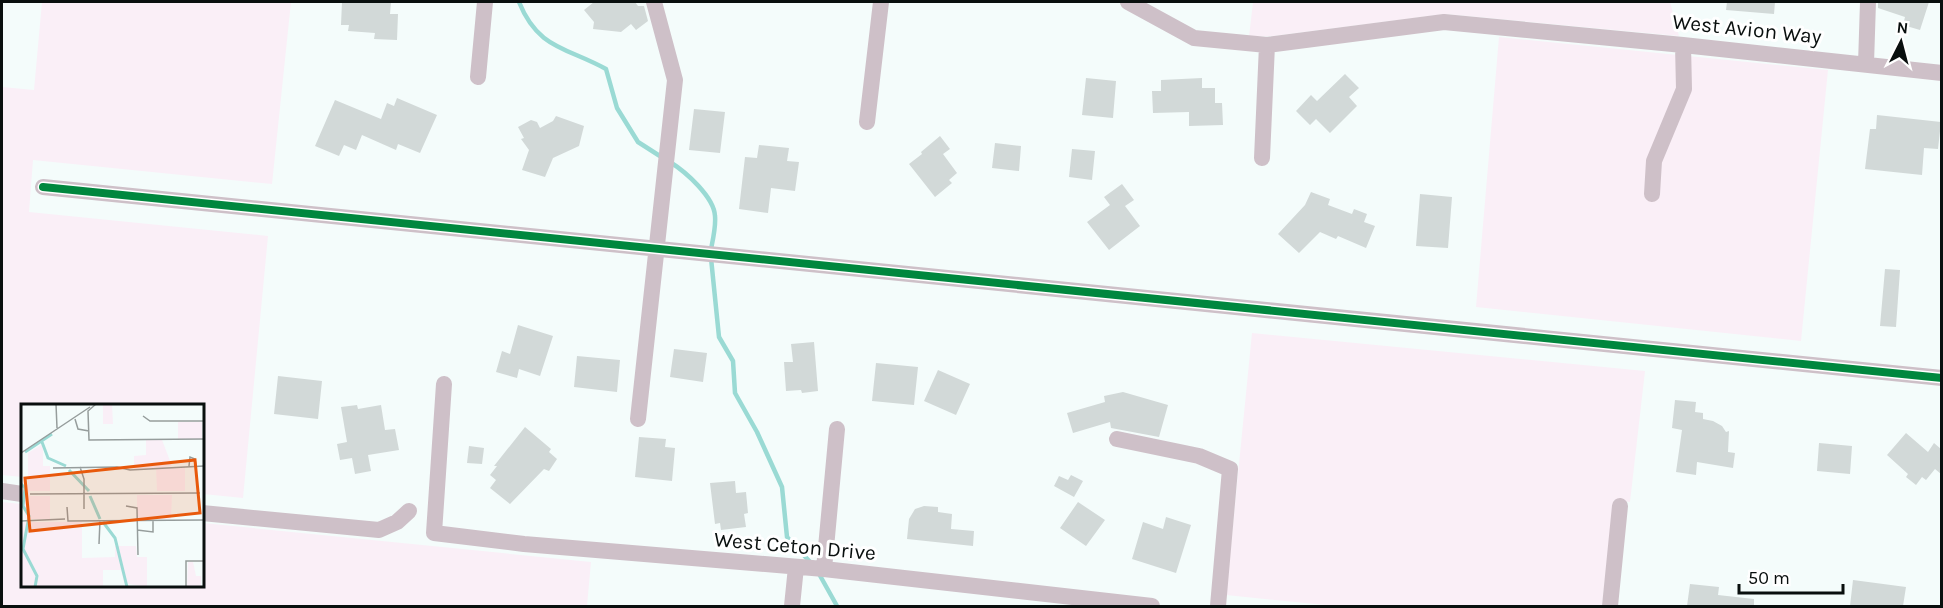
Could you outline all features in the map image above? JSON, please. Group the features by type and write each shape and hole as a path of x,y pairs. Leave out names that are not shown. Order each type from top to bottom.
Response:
{"street":[{"path":"478,76 485,2"},
{"path":"638,419 675,80 654,2"},
{"path":"867,122 881,2"},
{"name":"West Avion Way","path":"1128,2 1194,38 1267,45 1444,22 1941,73"},
{"path":"1866,64 1868,2"},
{"path":"1262,158 1267,45"},
{"path":"1652,194 1654,160 1684,89 1683,45"},
{"path":"43,187 1941,378"},
{"name":"West Ceton Drive","path":"444,384 435,533 524,544 824,569 1152,606"},
{"path":"824,569 837,429"},
{"path":"1117,439 1199,456 1230,469 1218,606"},
{"path":"2,491 21,494"},
{"path":"1610,606 1620,506"},
{"path":"204,513 379,530 397,522 409,511"},
{"path":"792,606 796,567"}],"shaded area":[{"path":"42,2 291,2 272,184 33,160 29,212 268,236 243,498 204,494 204,404 21,404 21,477 2,475 2,87 34,90"},
{"path":"1253,2 1670,2 1679,36 1445,14 1273,36 1249,37"},
{"path":"1499,37 1828,70 1801,341 1476,307"},
{"path":"1252,333 1645,371 1630,502 1614,500 1602,606 1335,606 1226,595"},
{"path":"2,502 21,504 21,587 204,587 204,523 591,562 587,606 2,606"}],"building":[{"path":"342,2 391,2 390,14 398,14 397,40 374,39 375,33 348,31 349,25 341,25"},
{"path":"594,2 635,2 638,6 644,6 648,21 636,30 631,24 621,32 593,29 594,22 584,10"},
{"path":"1727,2 1775,2 1774,14 1726,10"},
{"path":"1878,2 1929,2 1920,30 1903,25 1905,17 1878,8"},
{"path":"1345,74 1359,88 1349,97 1357,106 1330,133 1316,119 1310,125 1296,111 1311,95 1317,101"},
{"path":"1086,78 1116,81 1113,118 1082,115"},
{"path":"1202,78 1202,88 1215,88 1215,103 1222,103 1223,125 1189,126 1189,112 1153,113 1152,91 1161,91 1161,80"},
{"path":"397,98 437,115 420,153 398,144 396,150 362,135 356,150 344,145 339,156 315,146 335,100 381,119 387,103 394,106"},
{"path":"694,109 725,112 720,153 689,150"},
{"path":"1877,115 1941,122 1938,149 1924,148 1922,175 1865,169 1870,129 1876,129"},
{"path":"556,116 584,126 579,146 553,158 545,177 522,170 529,150 521,139 524,138 518,127 531,120 537,122 540,128 553,121"},
{"path":"940,136 950,149 943,154 957,173 949,180 952,183 935,197 909,164"},
{"path":"995,143 1021,146 1019,171 992,168"},
{"path":"759,145 789,148 787,161 799,162 795,191 771,188 768,213 739,209 745,157 757,158"},
{"path":"1072,149 1095,151 1092,180 1069,177"},
{"path":"1122,184 1134,200 1125,206 1140,226 1109,250 1087,222 1110,205 1104,197"},
{"path":"1311,192 1330,199 1328,205 1352,214 1354,209 1367,214 1364,222 1375,226 1366,248 1338,236 1336,239 1320,232 1299,253 1278,234 1305,205"},
{"path":"1420,194 1452,197 1448,248 1416,246"},
{"path":"1885,269 1900,270 1896,327 1880,326"},
{"path":"518,325 553,336 540,376 519,369 517,378 496,372 502,351 510,354"},
{"path":"814,342 818,391 802,393 801,390 786,391 784,362 793,362 791,344"},
{"path":"674,349 707,353 703,382 670,377"},
{"path":"577,356 620,360 617,392 574,387"},
{"path":"876,363 918,367 914,405 872,401"},
{"path":"938,370 970,384 956,415 924,401"},
{"path":"278,376 322,381 318,419 274,414"},
{"path":"1123,392 1168,405 1159,437 1111,428 1110,422 1073,433 1067,413 1105,402 1104,396"},
{"path":"1675,400 1696,402 1695,412 1703,413 1703,419 1713,421 1722,426 1726,432 1729,431 1728,452 1735,453 1733,468 1697,462 1696,475 1676,472 1682,430 1672,428"},
{"path":"357,405 358,409 381,405 385,430 395,429 399,450 368,455 371,471 355,474 352,458 340,460 337,444 347,442 341,407"},
{"path":"525,427 551,449 549,452 557,459 549,471 544,469 510,504 490,488 496,480 490,475 497,466 494,466"},
{"path":"1906,433 1928,452 1934,443 1941,449 1941,474 1935,469 1926,480 1922,477 1916,485 1906,477 1908,474 1887,455"},
{"path":"639,437 666,439 665,447 675,448 672,481 635,477"},
{"path":"1819,443 1852,446 1850,474 1817,471"},
{"path":"469,446 484,448 482,464 467,463"},
{"path":"1071,475 1083,481 1074,497 1054,486 1059,476 1068,480"},
{"path":"735,481 736,493 746,492 748,513 744,514 746,527 721,530 720,523 715,524 710,483"},
{"path":"1078,502 1105,520 1086,546 1060,528"},
{"path":"924,506 938,507 938,512 952,514 951,529 974,531 973,546 907,539 909,519 915,509"},
{"path":"1166,517 1191,525 1176,573 1132,559 1143,522 1163,529"},
{"path":"1853,580 1906,587 1903,606 1850,606"},
{"path":"1690,584 1719,587 1718,595 1754,599 1754,606 1687,606"}],"waterway":[{"path":"519,2 535,29 544,38 606,69 617,108 638,142 663,158"},
{"path":"670,162 684,172 710,201 715,216 711,249"},
{"path":"711,258 719,337 733,361 735,393 757,432 782,487 787,537 811,563"},
{"path":"818,572 837,606"}],"cycle path":[{"path":"43,187 1942,378"}]}
